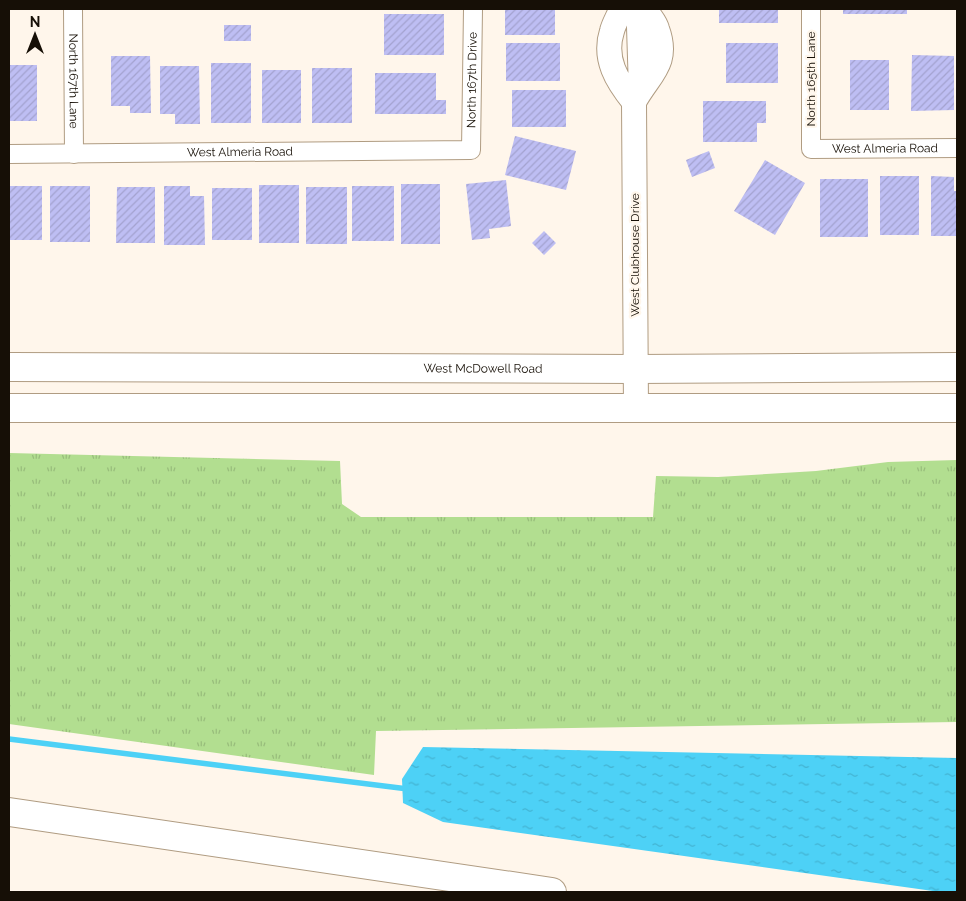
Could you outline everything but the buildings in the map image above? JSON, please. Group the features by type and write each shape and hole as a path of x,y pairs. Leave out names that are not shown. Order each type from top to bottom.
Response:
{"main road":[{"name":"West McDowell Road","path":"9,367 636,369 957,367"},
{"path":"9,408 957,408"},
{"path":"9,812 552,892"}],"street":[{"name":"North 167th Lane","path":"73,9 74,154"},
{"name":"North 167th Drive","path":"471,150 473,9"},
{"name":"North 165th Lane","path":"811,9 811,149"},
{"path":"637,95 621,86 612,70 610,61 612,32 621,10 646,10"},
{"name":"West Clubhouse Drive","path":"636,409 637,95 639,27 646,10"},
{"name":"West Almeria Road","path":"811,149 957,148"},
{"name":"West Almeria Road","path":"9,154 471,150"}],"green space":[{"path":"9,453 340,461 342,504 361,517 653,517 656,476 718,477 816,471 888,462 957,460 957,722 376,731 374,775 9,724"}],"water":[{"path":"423,747 957,758 957,892 940,892 443,822 403,803 402,779"}],"waterway":[{"path":"9,739 408,789"}]}
